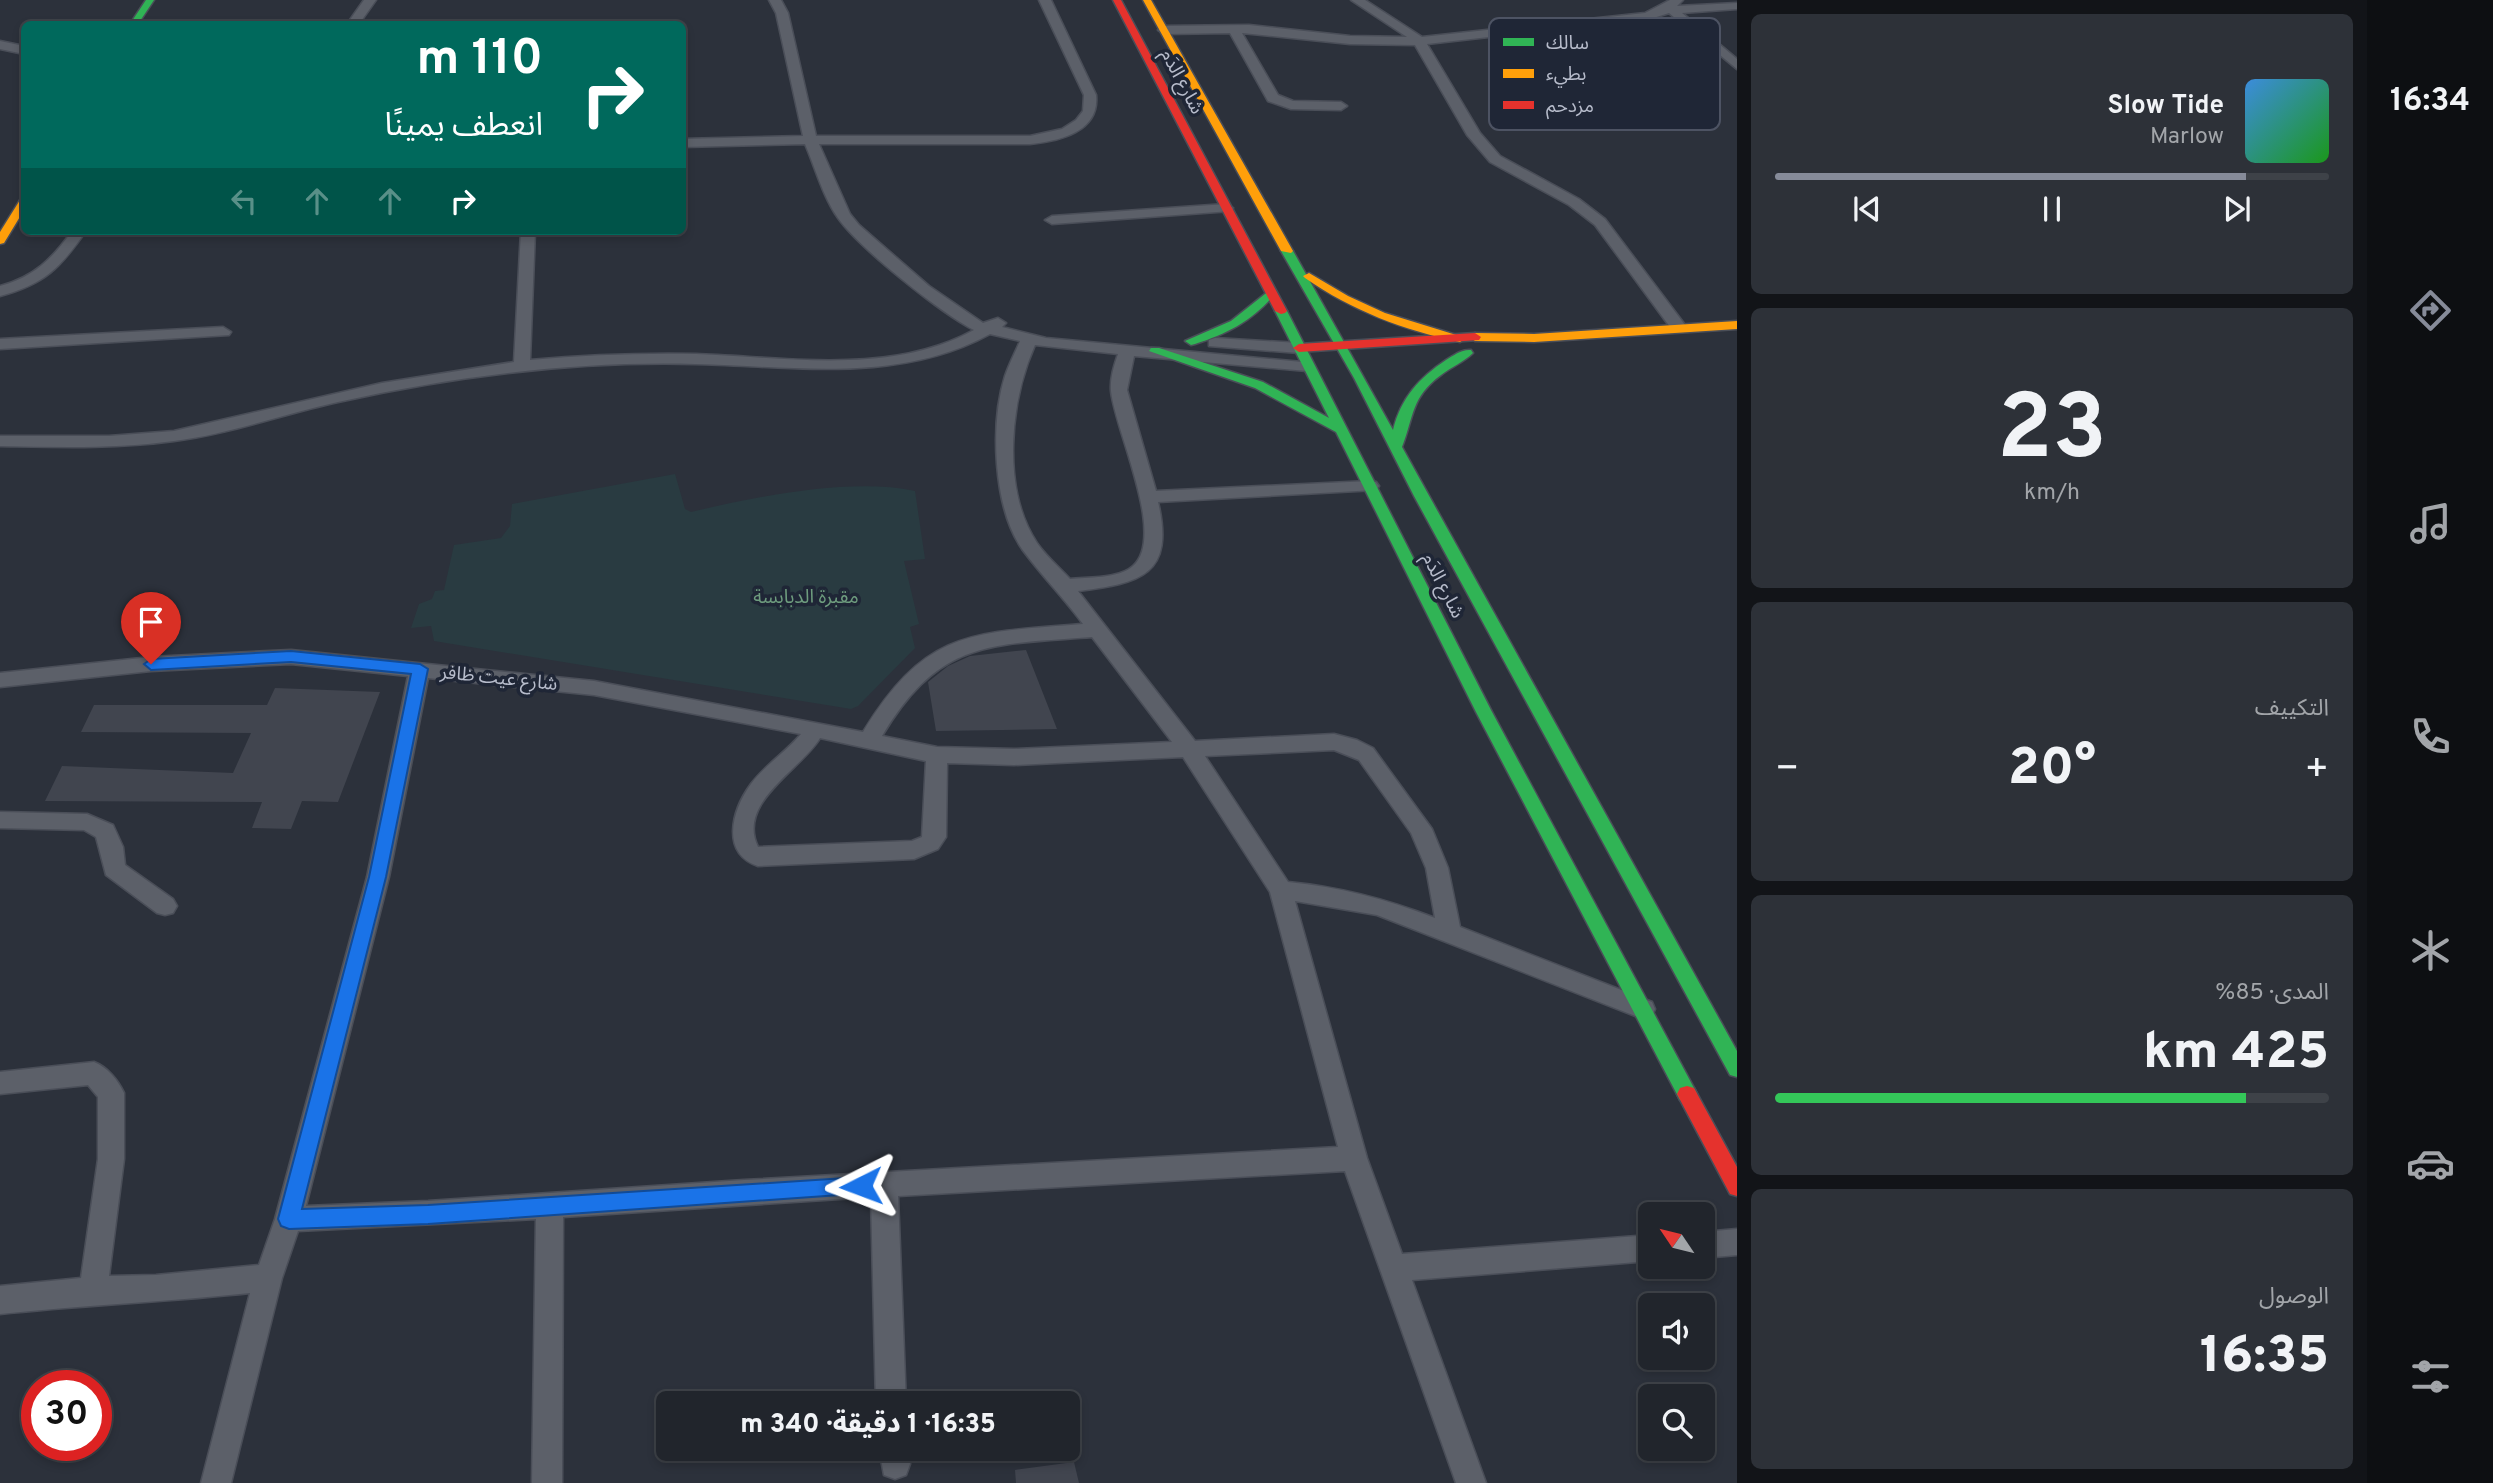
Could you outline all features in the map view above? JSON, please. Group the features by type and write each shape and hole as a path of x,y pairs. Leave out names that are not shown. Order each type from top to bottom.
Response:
{"main road":[{"path":"136,21 150,0"},
{"name":"شارع الدَم","path":"1117,0 1342,430 1484,712 1645,1009 1737,1187"},
{"name":"شارع الدَم","path":"1147,0 1398,445 1434,521 1737,1069"},
{"path":"0,241 21,207"},
{"path":"1294,264 1346,304 1364,313 1464,346"},
{"path":"1191,341 1240,324 1255,312 1270,293"},
{"path":"1423,358 1496,335 1534,338 1737,325"},
{"path":"1299,348 1464,346"},
{"path":"1398,445 1401,418 1410,394 1464,346"},
{"path":"1156,351 1259,385 1298,403 1342,430"},
{"path":"1307,366 1376,362"}],"street":[{"path":"355,21 370,0"},
{"path":"775,0 782,13 810,140 843,215 875,247 950,310 1029,340 1307,366"},
{"path":"686,143 1037,139 1080,124 1091,109 1090,95 1045,0"},
{"path":"1357,0 1393,21 1419,41 1482,146 1507,167 1574,202 1600,222 1679,328"},
{"path":"1631,18 1647,16 1671,7 1737,6"},
{"path":"1164,30 1234,29 1280,31 1350,40 1419,41 1489,34"},
{"path":"1234,29 1273,97 1291,104 1340,106"},
{"path":"0,45 21,49"},
{"path":"1720,50 1737,65"},
{"path":"1052,220 1226,208"},
{"path":"0,291 22,286 50,272 76,235"},
{"path":"522,363 528,235"},
{"path":"0,442 103,441 176,436 396,384 522,363 691,359 877,362 949,346 993,326 1299,348"},
{"path":"0,344 223,332"},
{"path":"1029,340 1013,376 1008,404 1006,488 1030,545 1065,586 1188,747 1281,890 1354,1158 1471,1483"},
{"path":"1065,586 1138,571 1147,562 1152,546 1153,524 1139,457 1119,393 1128,349"},
{"path":"1146,498 1370,486"},
{"path":"868,742 902,686 941,655 992,637 1097,630"},
{"name":"شارع عيت ظافر","path":"0,680 254,657 302,657 594,688 937,755 1014,757 1317,741 1358,748 1379,768 1421,829 1437,868 1449,931"},
{"path":"216,1483 268,1278 289,1219 378,877 420,669"},
{"path":"814,730 808,742 758,790 752,800 743,834 744,847 749,855 758,858 914,850 930,843 935,837 937,755"},
{"path":"0,820 87,822 105,831 112,847 114,869 165,906"},
{"path":"1281,890 1356,900 1449,931 1645,1009"},
{"path":"0,1083 94,1073 111,1093 111,1159 93,1290"},
{"path":"289,1219 1354,1158"},
{"path":"884,1185 890,1391"},
{"path":"547,1483 550,1206"},
{"path":"1715,1243 1737,1242"},
{"path":"1394,1268 1638,1249"},
{"path":"0,1300 93,1290 156,1289 268,1278"}],"green space":[{"name":"مقبرة الدبابسة","path":"675,474 685,509 691,512 773,495 832,488 862,486 915,491 925,559 904,561 919,624 910,627 915,648 858,706 851,709 434,641 431,626 411,628 419,604 432,599 435,591 444,590 454,545 501,538 510,526 512,504"}],"building":[{"path":"1026,650 1057,729 936,731 928,682 948,666 970,656"},
{"path":"275,688 380,692 338,802 302,801 291,829 252,828 262,802 45,801 62,766 233,773 251,733 81,732 94,705 267,705"},
{"path":"1074,1462 1079,1483 1016,1483 1015,1470"}],"traffic: fast":[{"path":"136,21 150,0"},
{"path":"1287,251 1360,378 1421,496 1737,1069"},
{"path":"1191,341 1235,324 1253,311 1270,293"},
{"path":"1281,311 1484,712 1687,1094"},
{"path":"1155,351 1259,385 1340,429"},
{"path":"1397,445 1405,412 1418,389 1438,371 1467,353"}],"traffic: slow":[{"path":"1147,0 1287,251"},
{"path":"0,241 21,207"},
{"path":"1309,276 1344,298 1381,316 1460,338"},
{"path":"1475,337 1534,338 1737,325"}],"traffic: jam":[{"path":"1117,0 1281,311"},
{"path":"1299,348 1475,337"},
{"path":"1687,1094 1737,1187"}],"route":[{"path":"151,664 291,657 420,669 378,877 289,1219 428,1214 861,1186"}]}
